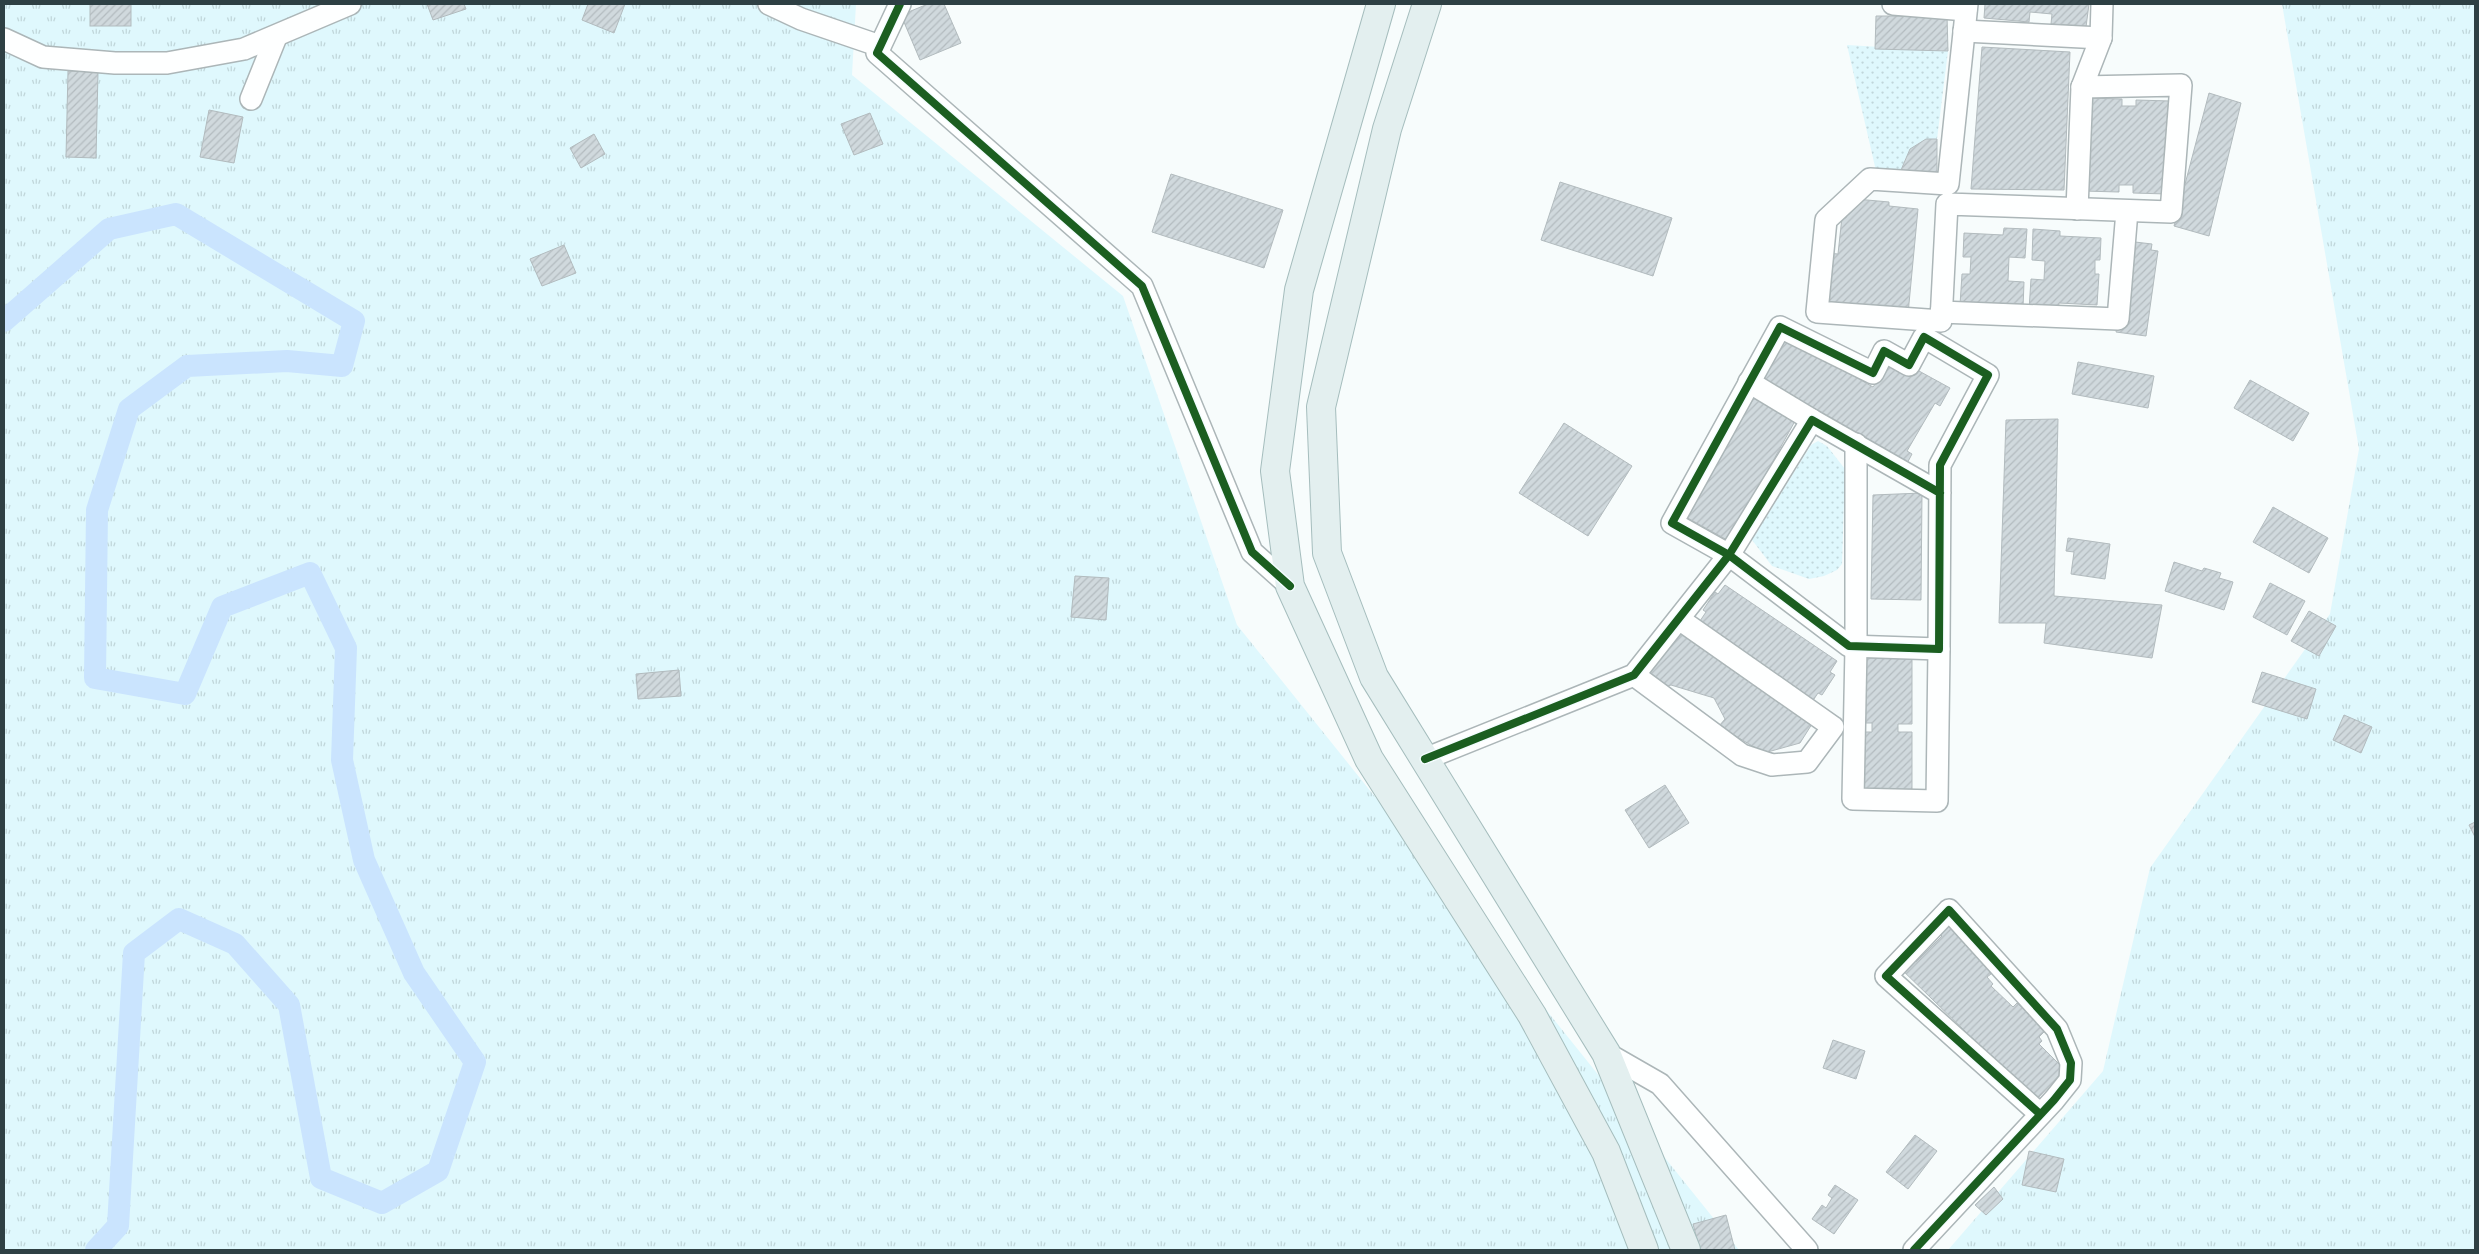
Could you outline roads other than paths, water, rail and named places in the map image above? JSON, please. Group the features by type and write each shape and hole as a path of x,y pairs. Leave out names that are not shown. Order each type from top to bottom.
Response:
{"main road":[{"path":"1381,4 1299,290 1275,472 1290,586 1369,759 1532,1015 1606,1152 1644,1250"},
{"path":"1427,4 1387,129 1320,407 1326,553 1374,677 1606,1053 1686,1250"}],"street":[{"path":"4,39 43,57 115,63 168,63 244,49 350,4"},
{"path":"769,4 801,19 880,46"},
{"path":"900,4 877,53 1142,286 1252,552 1290,586"},
{"path":"1893,4 2101,38"},
{"path":"2077,209 2082,87 2101,38 2102,4"},
{"path":"1966,15 1948,194 1940,322 1817,312 1826,220 1870,179 1948,194 2077,209 2171,212 2181,84 2082,87"},
{"path":"251,99 276,37"},
{"path":"1941,312 2118,319 2127,211"},
{"path":"1856,444 1856,647 1844,727 1853,800 1937,800 1939,649 1940,465 1988,375 1924,337 1909,365 1884,351 1873,373 1780,327 1672,522 1729,555 1848,646 1856,647 1939,649"},
{"path":"1750,382 1812,420 1940,493"},
{"path":"1425,759 1634,675 1729,555 1812,420"},
{"path":"1678,619 1844,727"},
{"path":"1634,675 1742,755 1772,765 1807,762 1844,727"},
{"path":"1914,1250 2040,1114 2070,1080 2071,1063 2057,1028 1949,910 1886,976 2040,1114"},
{"path":"1606,1053 1660,1084 1807,1250"}],"waterway":[{"path":"4,321 109,229 176,214 354,321 342,366 287,361 187,366 129,409 97,510 95,678 185,694 222,607 310,573 346,648 342,760 364,860 414,973 475,1062 438,1171 382,1203 321,1178 289,1005 235,944 179,919 134,953 118,1226 96,1250"}]}
